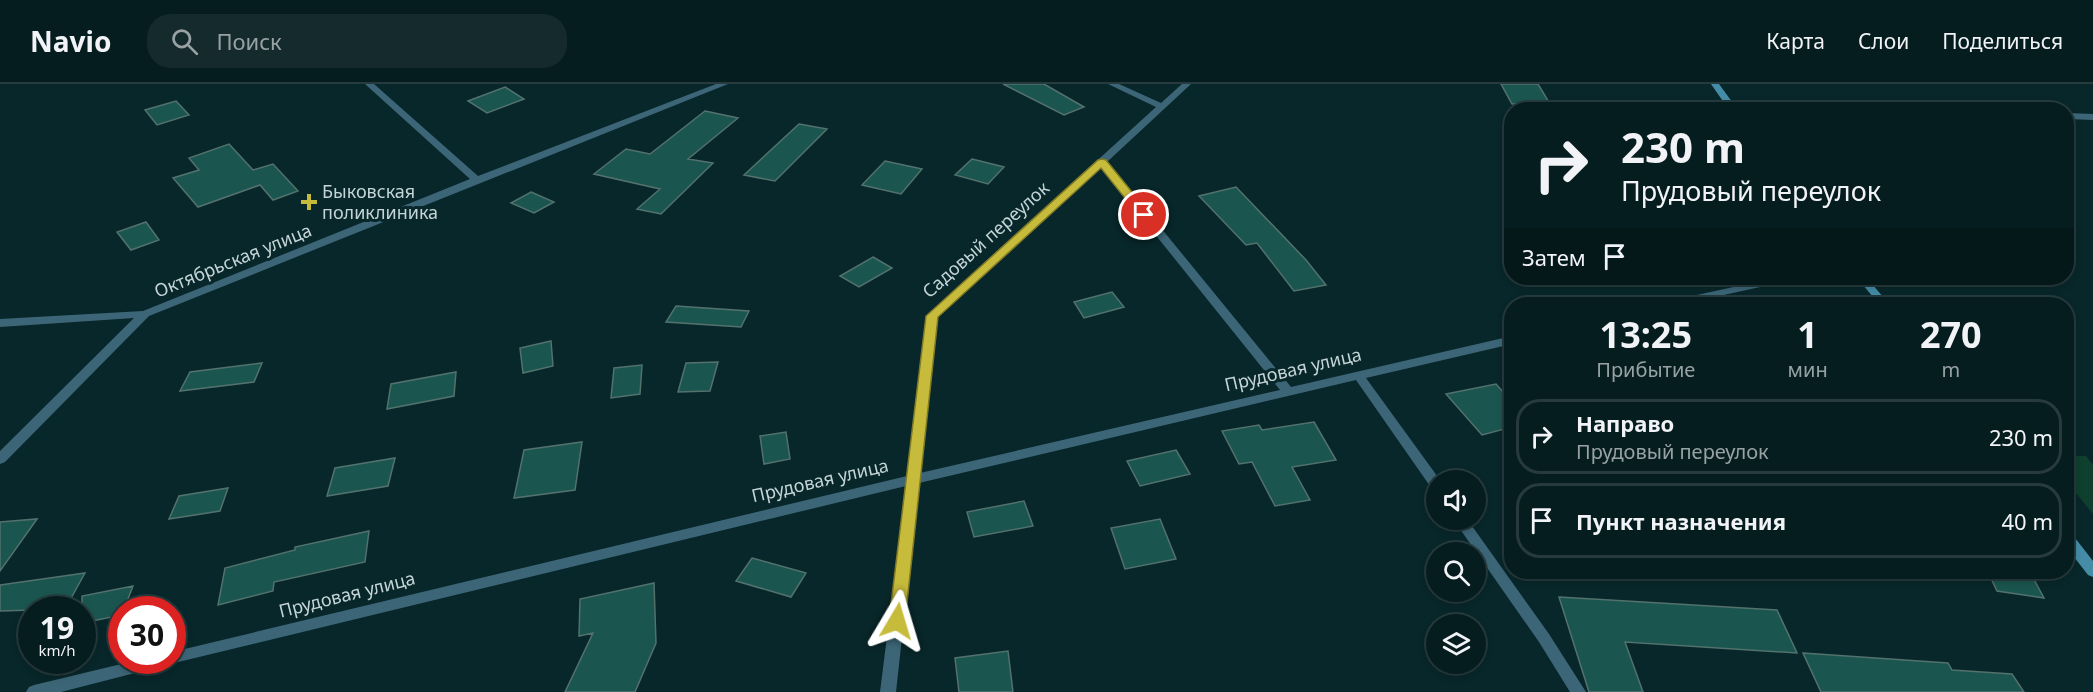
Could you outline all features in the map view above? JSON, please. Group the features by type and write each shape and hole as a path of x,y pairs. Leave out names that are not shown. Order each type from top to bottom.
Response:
{"main road":[{"path":"1715,84 1728,102"},
{"path":"1868,285 1878,297"},
{"path":"2074,547 2093,571"}],"street":[{"path":"369,84 477,180"},
{"name":"Октябрьская улица","path":"0,459 145,314 477,180 724,84"},
{"path":"1112,84 1163,107"},
{"name":"Садовый переулок","path":"888,692 915,479 932,316 1187,84"},
{"path":"2074,116 2093,117"},
{"path":"1102,162 1287,391"},
{"path":"1702,297 1756,285"},
{"path":"0,323 145,314"},
{"name":"Прудовая улица","path":"186,655 915,479 1504,342"},
{"path":"1358,375 1426,471"},
{"path":"1468,530 1544,638 1578,692"},
{"path":"34,692 108,674"}],"green space":[{"path":"2074,456 2086,456 2093,465 2093,514 2074,491"}],"building":[{"path":"1003,84 1044,84 1084,107 1064,115"},
{"path":"1501,84 1538,84 1549,102 1511,102"},
{"path":"505,87 524,99 487,113 468,101"},
{"path":"176,101 189,115 157,125 145,110"},
{"path":"705,111 738,118 688,159 713,163 661,214 637,209 660,189 594,174 626,149 650,154"},
{"path":"799,124 827,129 775,181 744,175"},
{"path":"229,144 253,170 273,164 298,191 273,200 260,185 198,207 173,178 199,170 189,158"},
{"path":"972,159 1004,167 988,184 955,175"},
{"path":"885,161 922,169 901,194 862,185"},
{"path":"1236,187 1306,260 1326,285 1294,291 1257,243 1246,245 1199,196"},
{"path":"531,192 554,202 534,213 511,203"},
{"path":"146,222 159,240 131,250 117,232"},
{"path":"873,257 892,268 859,287 840,276"},
{"path":"1112,292 1124,307 1084,318 1074,302"},
{"path":"676,306 749,311 741,327 666,322"},
{"path":"551,341 553,366 523,373 520,348"},
{"path":"718,362 710,391 678,392 686,363"},
{"path":"262,363 254,382 180,391 190,372"},
{"path":"642,365 640,394 611,398 614,368"},
{"path":"456,372 454,396 387,409 391,384"},
{"path":"1496,384 1504,393 1504,429 1482,435 1446,394"},
{"path":"1314,422 1336,460 1292,467 1310,500 1275,506 1252,462 1239,464 1222,431 1259,425 1262,430"},
{"path":"786,432 790,459 764,464 760,436"},
{"path":"582,442 575,490 514,498 524,450"},
{"path":"1176,450 1190,474 1140,486 1127,461"},
{"path":"395,458 388,486 327,496 335,468"},
{"path":"228,488 220,511 169,519 179,496"},
{"path":"1024,501 1033,526 974,537 967,512"},
{"path":"37,519 0,571 0,522"},
{"path":"1160,519 1176,559 1125,569 1111,528"},
{"path":"369,531 365,562 274,582 273,591 218,605 225,568 295,550 295,547"},
{"path":"752,558 806,573 791,597 736,581"},
{"path":"85,573 72,596 18,596 18,610 0,611 0,585"},
{"path":"1991,579 2034,579 2044,598 1997,591"},
{"path":"654,583 656,643 635,692 565,692 593,633 579,636 580,599"},
{"path":"133,586 129,596 108,596 108,618 96,620 96,596 82,596"},
{"path":"1559,597 1777,610 1797,653 1625,642 1643,692 1589,692"},
{"path":"1008,651 1013,692 959,692 955,658"},
{"path":"1803,653 1948,663 1952,670 2012,674 2024,692 1821,692"}],"place":[{"name":"Быковская поликлиника","path":"309,202"}],"route":[{"path":"897,621 932,316 1102,162 1144,215"}]}
